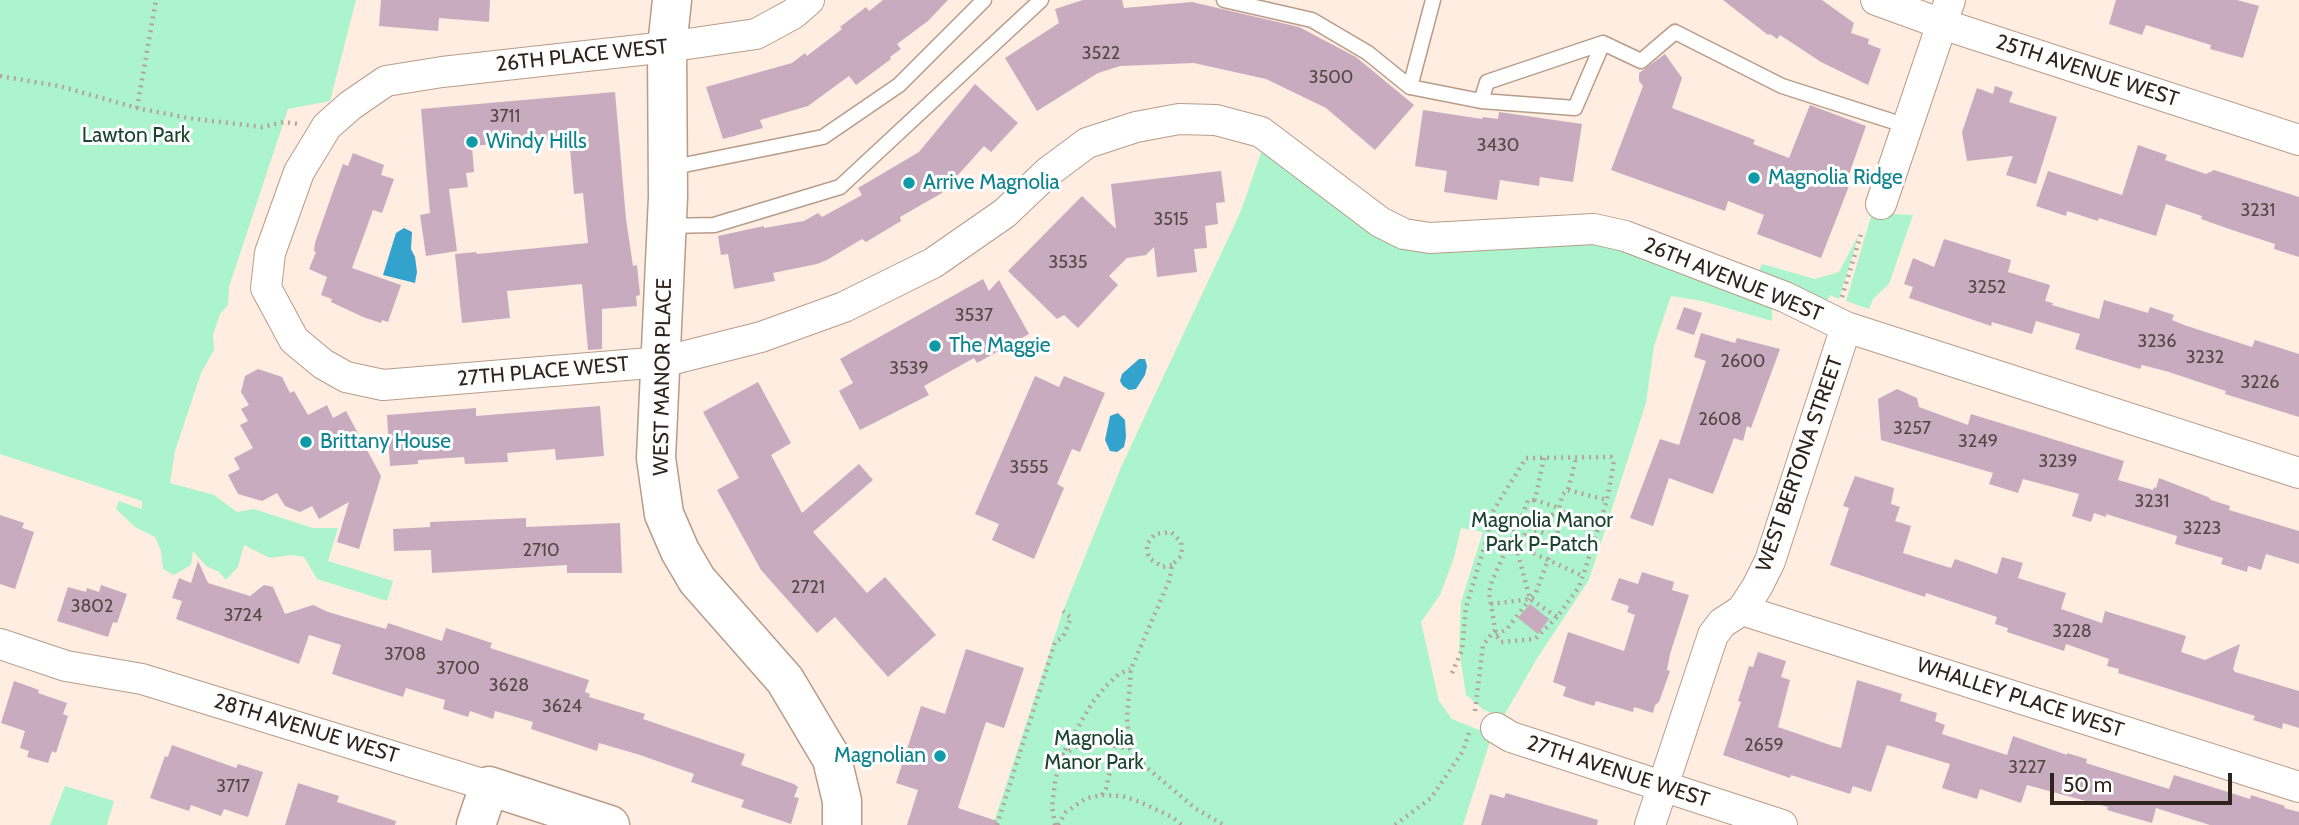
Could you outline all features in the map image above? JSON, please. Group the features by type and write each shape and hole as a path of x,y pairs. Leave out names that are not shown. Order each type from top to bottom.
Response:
{"street":[{"name":"WEST MANOR PLACE","path":"672,0 667,47 667,226 656,458 664,514 680,551 697,580 785,680 832,759 842,801 842,825"},
{"name":"26TH PLACE WEST","path":"265,288 270,253 299,172 327,126 351,105 386,81 756,34 793,14 809,0"},
{"name":"25TH AVENUE WEST","path":"1877,0 1946,12 2299,140"},
{"path":"1881,204 1946,12"},
{"name":"26TH AVENUE WEST","path":"1179,119 1216,120 1261,132 1380,222 1404,234 1430,238 1594,229 1625,236 1785,297 2299,473"},
{"name":"27TH PLACE WEST","path":"265,288 294,340 323,364 346,377 383,385 662,362 761,337 844,307 933,263 1005,213 1048,172 1087,143 1136,127 1179,119"},
{"name":"WEST BERTONA STREET","path":"1650,825 1713,635 1722,623 1742,610 1770,561 1843,315"},
{"name":"WHALLEY PLACE WEST","path":"1742,610 2299,787"},
{"name":"28TH AVENUE WEST","path":"0,644 66,666 142,678 610,825"},
{"name":"27TH AVENUE WEST","path":"1481,723 1511,737 1782,825"},
{"path":"476,825 489,786"}],"lane":[{"path":"668,169 823,137 899,85 984,0"},
{"path":"667,226 714,225 840,187 1041,0"},
{"path":"1224,0 1312,20 1368,53 1410,87 1481,101 1575,108 1603,43"},
{"path":"1410,87 1433,0"},
{"path":"1481,101 1487,82 1603,43 1641,61 1675,32 1782,86 1908,126"}],"path":[{"path":"137,108 156,0"},
{"path":"0,76 59,86 137,108 188,118 262,127 284,122 327,126"},
{"path":"1843,315 1862,231"},
{"path":"1452,673 1462,650 1466,607 1488,535 1490,516 1526,458 1611,457 1614,461 1607,500 1600,525 1579,587 1557,617 1535,639 1501,642 1496,632 1489,593 1528,499 1600,525"},
{"path":"1535,500 1544,458"},
{"path":"1395,825 1431,798 1481,723 1483,645 1496,632 1507,629 1535,595 1549,561 1563,494 1568,490 1576,458"},
{"path":"1568,490 1607,500"},
{"path":"1530,599 1518,554 1527,528 1561,510"},
{"path":"1521,517 1527,528 1591,551"},
{"path":"1130,749 1128,718 1131,669 1169,581 1172,565 1181,556 1181,542 1171,532 1155,534 1147,544 1150,559 1163,567 1172,565"},
{"path":"1488,535 1583,576"},
{"path":"1491,604 1530,599 1557,617"},
{"path":"997,825 1055,642 1063,637 1071,618 1063,611"},
{"path":"1056,825 1052,807 1063,755 1092,703 1113,680 1131,669"},
{"path":"1063,755 1080,744 1098,742 1130,749 1146,767 1196,809 1224,825"},
{"path":"1102,795 1106,789 1116,744"},
{"path":"1056,825 1066,812 1079,803 1102,795 1122,796 1139,802 1172,817 1182,825"}],"green space":[{"name":"Lawton Park","path":"0,0 356,0 330,101 288,109 229,287 228,305 220,314 213,335 214,350 201,373 175,451 170,483 214,495 237,512 254,509 313,528 338,528 328,561 393,581 387,601 317,579 304,557 291,555 270,558 244,545 238,567 226,580 219,572 206,566 193,551 191,565 174,575 163,569 161,551 155,537 135,527 116,509 119,501 142,509 142,501 0,454"},
{"path":"1264,144 1382,215 1431,231 1611,232 1728,277 1772,309 1772,321 1702,301 1671,296 1654,346 1646,403 1589,580 1538,657 1503,717 1484,710 1466,695 1459,649 1461,602 1483,532 1461,528 1454,558 1440,595 1421,622 1439,701 1452,719 1492,735 1463,825 993,825 1063,611 1122,465 1241,211"},
{"path":"1872,213 1913,215 1889,284 1873,299 1869,309 1846,301"},
{"path":"1859,234 1839,299 1830,295 1827,301 1756,276 1762,264 1815,279 1839,272"},
{"path":"65,786 114,801 107,825 50,825"}],"water":[{"path":"404,228 412,232 411,249 417,272 415,283 383,275 396,233"},
{"path":"1139,359 1145,359 1145,375 1136,389 1129,390 1120,381 1122,374"},
{"path":"1118,413 1125,420 1126,437 1124,447 1117,452 1110,451 1105,440 1110,416"}],"building":[{"path":"381,0 490,0 489,22 439,18 438,31 379,26"},
{"path":"883,0 948,0 928,21 897,44 901,49 890,57 891,59 856,85 849,76 808,106 760,120 763,128 723,139 706,87 792,63 805,53 807,56 866,7 869,11"},
{"path":"1083,0 1122,0 1124,8 1192,2 1299,27 1356,57 1414,105 1375,150 1326,108 1266,79 1194,63 1120,66 1098,73 1037,111 1005,58 1059,23 1055,9"},
{"path":"1723,0 1822,0 1854,23 1851,33 1869,39 1868,44 1881,49 1868,85 1821,62 1780,35 1777,39 1768,35"},
{"path":"2116,0 2237,0 2259,6 2243,58 2210,49 2211,45 2146,25 2142,35 2109,24"},
{"name":"Magnolia Ridge","path":"1665,54 1682,78 1672,108 1755,140 1753,144 1789,158 1810,105 1866,126 1847,180 1851,181 1821,258 1757,234 1764,215 1728,201 1725,211 1611,170 1643,86 1639,81 1639,73"},
{"name":"Arrive Magnolia","path":"975,84 1018,123 991,152 984,146 942,193 900,217 901,221 866,242 862,239 817,264 773,273 775,281 734,289 728,254 721,255 718,236 804,221 818,213 822,217 862,195 858,188 919,152"},
{"path":"1995,86 2013,92 2009,102 2057,117 2036,184 2006,175 2013,156 1967,161 1962,132 1977,88 1993,94"},
{"path":"615,92 626,219 633,266 637,265 640,295 636,296 637,306 602,309 602,349 588,350 582,284 507,291 510,318 462,323 455,254 588,243 583,193 574,194 569,137 472,146 474,172 466,173 468,187 449,189 457,251 426,256 420,215 430,213 421,109"},
{"path":"1423,110 1482,119 1498,119 1499,112 1582,124 1573,182 1540,177 1539,186 1500,180 1497,200 1444,192 1447,171 1415,166"},
{"path":"2138,145 2167,155 2165,160 2206,174 2214,170 2299,197 2299,257 2274,249 2275,244 2166,204 2156,236 2099,218 2098,221 2067,211 2066,216 2036,206 2048,171 2122,195"},
{"path":"353,153 384,165 381,175 394,179 382,213 373,210 352,268 401,285 388,322 382,320 381,323 363,317 331,302 332,299 321,295 327,277 309,269 316,252 315,243 343,164 348,166"},
{"path":"1221,171 1225,202 1216,203 1218,224 1205,226 1207,248 1194,249 1197,272 1157,277 1154,247 1146,255 1127,258 1109,276 1118,285 1078,328 1064,315 1057,319 1008,271 1082,196 1116,229 1111,184"},
{"path":"1944,239 2011,260 2008,272 2050,285 2045,301 2053,303 2052,305 2099,319 2104,300 2148,313 2150,307 2174,315 2172,320 2184,325 2252,347 2255,340 2299,354 2299,417 2225,394 2226,391 2169,372 2142,365 2140,369 2075,349 2080,334 2036,321 2032,334 1992,322 1991,326 1909,298 1913,287 1904,284 1913,258 1934,267"},
{"name":"The Maggie","path":"983,279 989,291 999,280 1029,334 977,363 974,358 924,386 929,395 860,430 839,391 853,383 840,359"},
{"path":"1684,307 1702,313 1694,335 1676,329"},
{"path":"1701,333 1735,343 1737,338 1780,349 1751,428 1747,426 1743,441 1734,438 1713,494 1669,478 1653,526 1630,518 1660,439 1679,445 1706,361 1694,357"},
{"name":"Brittany House","path":"258,369 282,377 290,393 294,391 308,415 327,405 333,418 346,411 381,476 359,549 337,542 349,502 319,519 312,506 300,512 285,506 277,493 262,501 238,494 228,475 240,469 234,458 253,448 240,425 248,421 241,409 249,405 241,392 245,376"},
{"name":"The Maggie","path":"1035,376 1059,387 1064,376 1105,393 1080,452 1072,449 1057,484 1064,488 1034,559 992,540 999,524 975,514"},
{"path":"758,382 791,443 771,455 802,513 859,464 873,480 813,532 867,593 885,577 936,635 888,677 835,617 817,633 761,570 717,490 739,478 703,412"},
{"path":"1897,389 1917,398 1919,407 1968,425 1971,414 2124,461 2118,480 2153,490 2159,478 2230,506 2229,510 2299,531 2299,564 2266,554 2261,570 2248,566 2247,572 2221,564 2223,558 2175,544 2177,536 2106,514 2106,517 2094,513 2091,522 2072,516 2079,494 2023,479 2018,493 1989,484 1993,473 1881,440 1878,399"},
{"path":"600,406 604,456 556,460 555,449 507,453 508,462 465,464 464,457 418,460 418,464 390,466 387,415 476,408 476,416"},
{"path":"1855,476 1894,488 1891,504 1900,507 1895,521 1911,526 1903,553 1951,568 1955,559 1997,574 2002,557 2023,563 2018,578 2066,593 2061,609 2102,623 2105,611 2186,636 2181,652 2205,660 2240,644 2233,669 2235,672 2299,691 2299,728 2283,723 2282,729 2253,720 2255,716 2118,673 2119,669 2107,666 2109,659 2066,644 2064,651 2007,632 2008,628 1995,624 1997,617 1926,593 1925,597 1830,565 1849,508 1843,506"},
{"path":"0,515 24,523 22,528 34,532 15,589 0,584"},
{"path":"526,518 526,527 620,523 622,573 567,573 567,565 432,573 431,550 394,551 393,529 430,527 430,522"},
{"path":"198,561 208,583 250,596 264,585 273,587 285,614 313,605 386,629 388,623 442,641 446,628 492,643 490,648 589,680 585,692 590,694 589,697 645,714 643,719 745,754 741,765 794,784 798,787 794,797 799,798 791,824 741,807 744,800 691,782 694,774 640,755 599,743 597,751 531,729 533,722 495,711 493,719 470,711 468,717 443,709 445,700 406,688 403,697 332,674 341,645 309,635 299,664 176,619 182,601 172,598 179,578 191,583"},
{"path":"1642,572 1674,582 1672,590 1689,595 1670,654 1667,670 1670,671 1653,713 1634,707 1633,712 1596,701 1594,706 1563,696 1566,687 1553,682 1568,632 1624,651 1635,615 1627,612 1629,606 1611,600 1619,578 1638,584"},
{"path":"101,585 127,594 117,623 113,622 108,637 57,621 68,587 99,592"},
{"path":"1530,604 1549,619 1538,634 1518,618"},
{"name":"Magnolian","path":"966,649 1024,668 1004,728 986,722 958,808 997,821 996,825 907,825 918,790 896,783 921,706 945,714"},
{"path":"1758,652 1786,661 1781,677 1790,680 1778,727 1833,746 1841,748 1857,680 1902,694 1900,701 1937,713 1935,721 1945,725 1942,734 2007,755 2013,736 2169,789 2174,775 2250,799 2251,795 2285,806 2284,808 2299,812 2299,825 2210,825 2156,808 2152,823 2107,810 2108,807 2027,785 2021,803 1980,789 1977,799 1942,788 1950,764 1887,745 1871,792 1853,786 1850,794 1791,775 1790,778 1723,755 1741,702 1738,701 1749,666 1753,667"},
{"path":"14,681 67,703 63,714 68,716 56,753 52,751 48,763 27,757 29,751 20,748 25,731 1,723"},
{"path":"172,745 236,768 238,764 263,772 248,817 224,809 221,816 191,805 189,811 150,798 165,756 168,757"},
{"path":"298,783 339,796 337,802 396,821 395,825 285,825"},
{"path":"1506,793 1598,820 1597,825 1481,825 1490,794 1504,798"}],"place":[{"name":"Windy Hills","path":"472,142"},
{"name":"Magnolia Ridge","path":"1754,178"},
{"name":"Arrive Magnolia","path":"909,183"},
{"name":"The Maggie","path":"935,346"},
{"name":"Brittany House","path":"306,442"},
{"name":"Magnolian","path":"940,756"}],"park label":[{"name":"Magnolia Manor Park P-Patch","path":"1542,533"},
{"name":"Magnolia Manor Park","path":"1094,751"}]}
